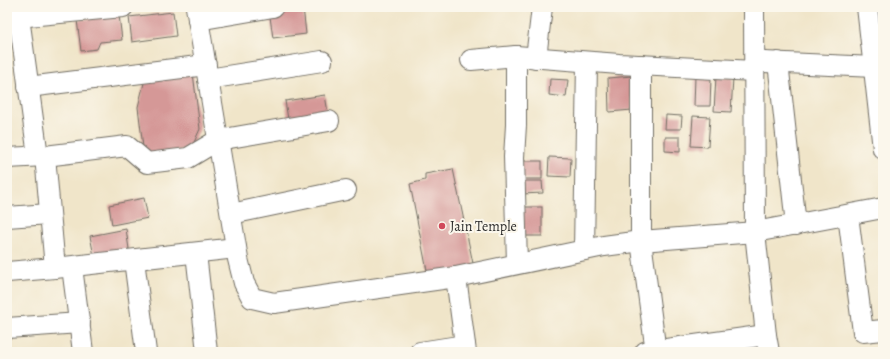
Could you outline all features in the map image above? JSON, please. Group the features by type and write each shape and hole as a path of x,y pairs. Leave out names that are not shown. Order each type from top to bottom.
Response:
{"street":[{"path":"83,352 80,323 49,214 41,156 28,86 12,15 123,7"},
{"path":"273,7 197,14 236,248 244,283 252,298 274,302 456,277 516,263 584,250 640,241 754,232 883,208"},
{"path":"516,263 514,157 516,125 526,57 542,7"},
{"path":"640,65 640,241 652,351 768,344 754,232 754,7"},
{"path":"867,7 883,149"},
{"path":"471,60 526,57 640,65 754,66 778,62 874,67"},
{"path":"28,86 207,72 322,61"},
{"path":"584,250 587,62"},
{"path":"778,62 796,225"},
{"path":"7,158 41,156 127,146 147,163 188,158 218,140 329,121"},
{"path":"231,214 346,190"},
{"path":"7,217 49,214"},
{"path":"848,215 863,332 883,330"},
{"path":"7,272 134,260 236,248"},
{"path":"196,252 207,352"},
{"path":"134,260 146,352"},
{"path":"420,352 465,349 456,277"},
{"path":"7,328 80,323"}],"building":[{"path":"303,7 306,34 273,38 269,10"},
{"path":"173,12 176,36 132,42 129,17"},
{"path":"119,15 122,40 100,42 97,49 81,51 77,20"},
{"path":"193,73 200,129 191,149 144,155 138,107 145,79"},
{"path":"632,76 632,110 609,112 608,78"},
{"path":"695,77 711,78 710,106 694,106"},
{"path":"716,77 733,78 731,112 714,111"},
{"path":"550,79 568,80 566,97 549,95"},
{"path":"325,95 328,113 288,119 285,101"},
{"path":"666,115 682,116 681,129 665,129"},
{"path":"693,116 710,117 708,147 691,146"},
{"path":"665,137 680,137 680,152 665,151"},
{"path":"549,157 571,158 570,177 548,176"},
{"path":"521,161 542,161 542,179 521,179"},
{"name":"Jain Temple","path":"453,169 474,268 428,276 410,184 425,180 425,174"},
{"path":"522,181 542,181 543,193 522,194"},
{"path":"144,198 148,218 112,225 109,205"},
{"path":"523,207 542,207 542,236 523,236"},
{"path":"126,229 129,249 94,256 90,236"}],"place":[{"name":"Jain Temple","path":"442,226"}]}
